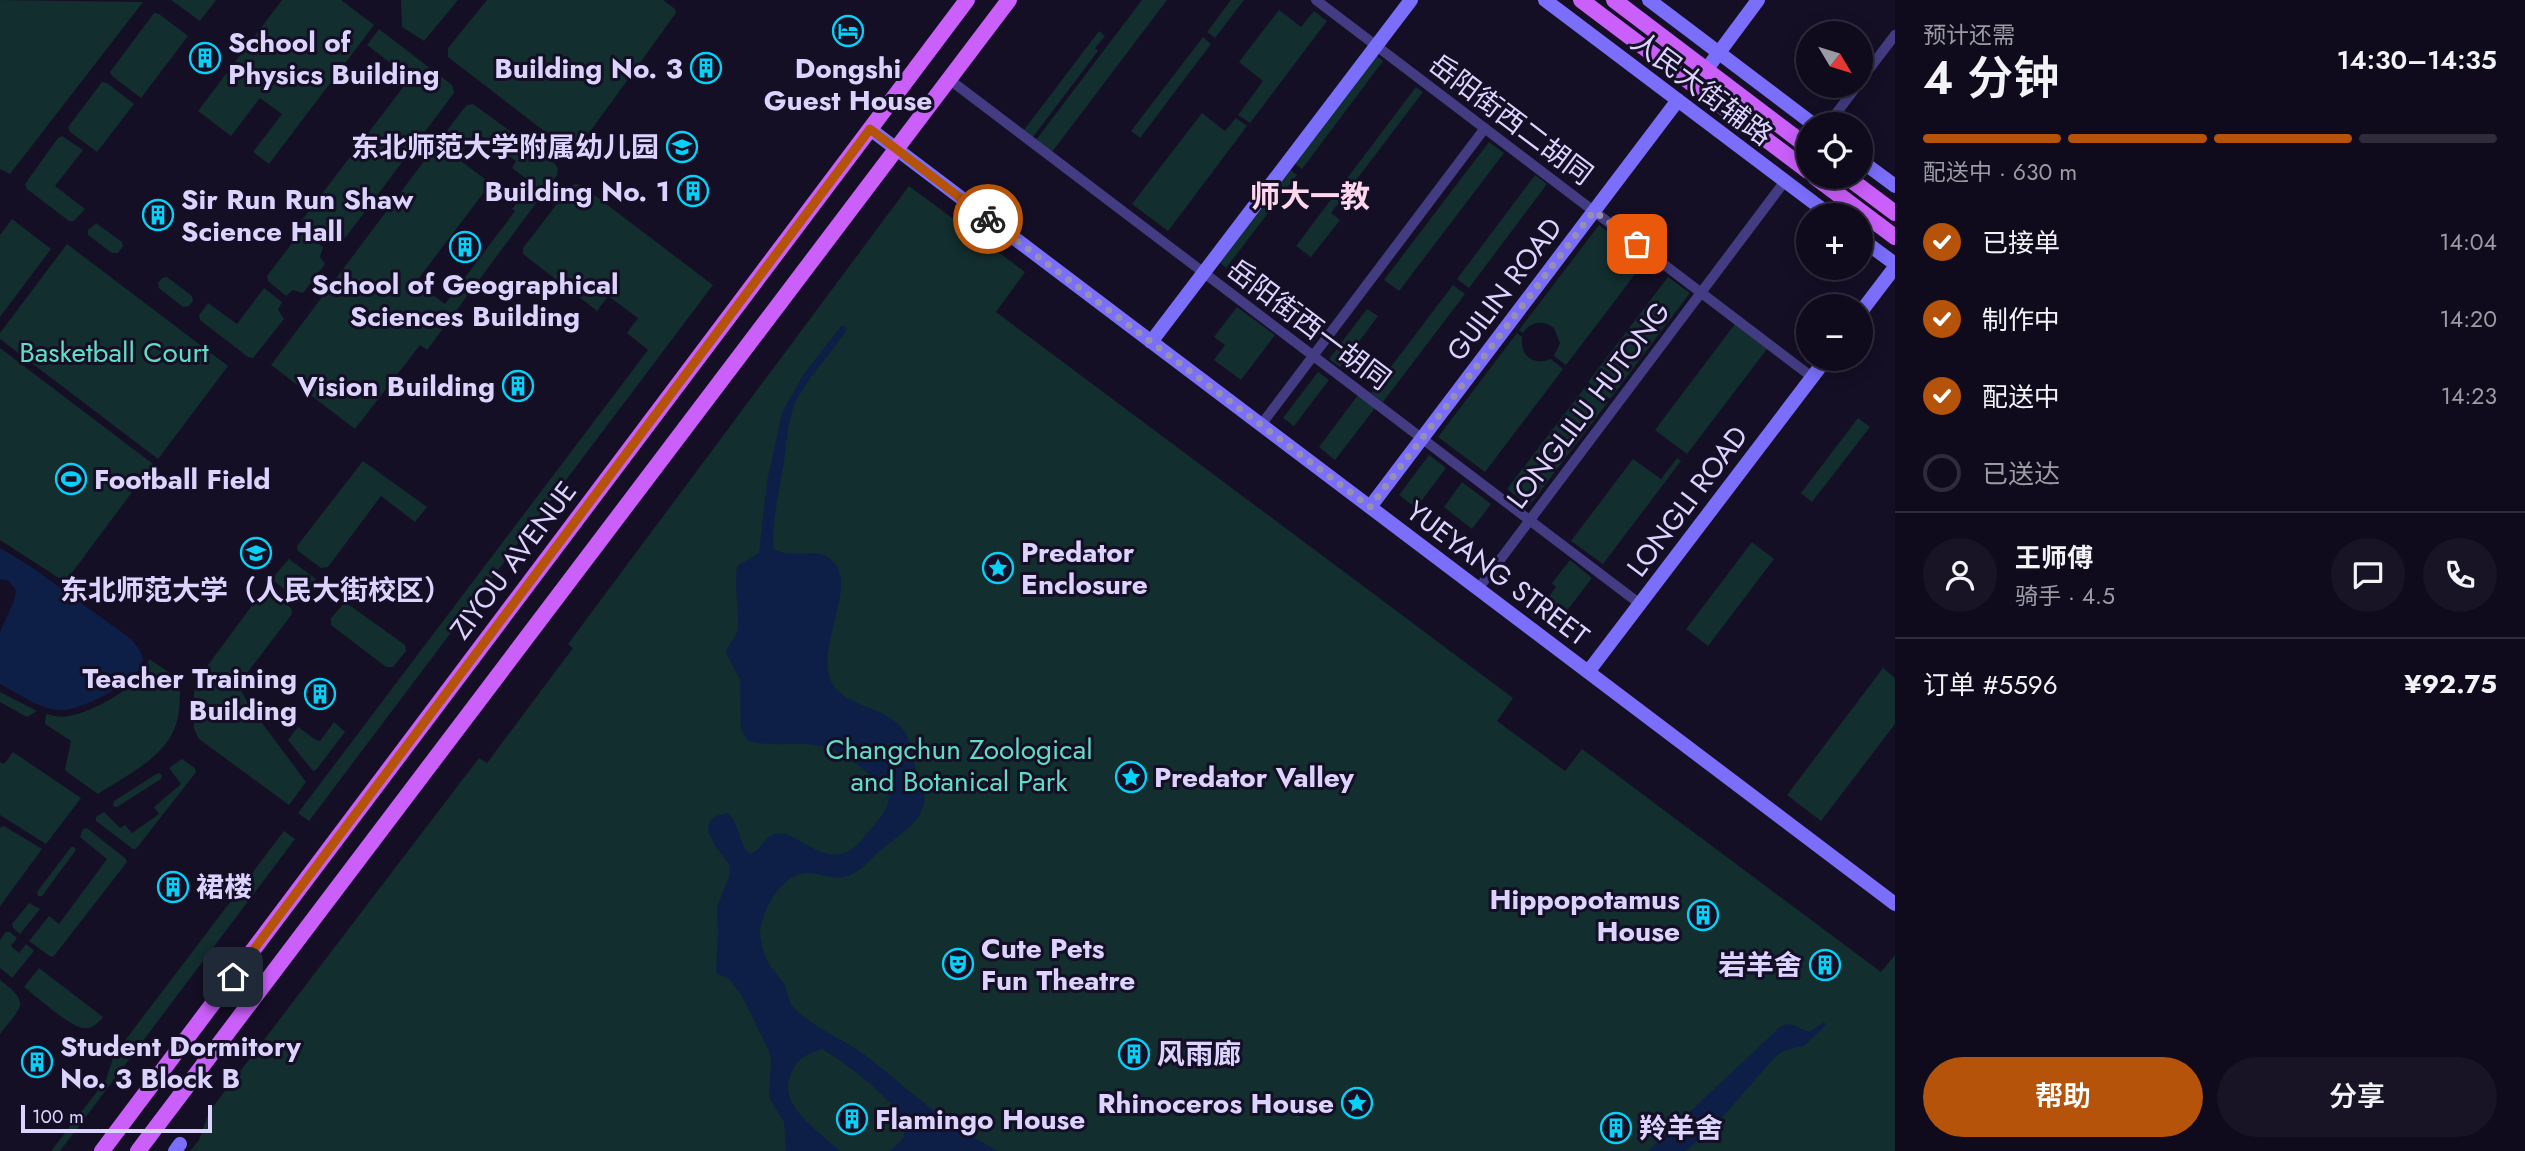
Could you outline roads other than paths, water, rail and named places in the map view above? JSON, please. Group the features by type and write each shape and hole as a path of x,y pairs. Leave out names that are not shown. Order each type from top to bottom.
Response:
{"main road":[{"name":"ZIYOU AVENUE","path":"102,1151 967,0"},
{"name":"ZIYOU AVENUE","path":"138,1151 1009,0"},
{"path":"1581,0 1796,162"},
{"path":"1614,0 1796,138"},
{"path":"1831,189 1895,237"},
{"path":"1863,189 1895,213"}],"street":[{"name":"岳阳街西二胡同","path":"1316,0 1812,376"},
{"path":"1151,342 1411,0"},
{"name":"人民大街辅路","path":"1545,0 1814,203"},
{"path":"1649,0 1797,112"},
{"path":"1706,70 1758,0"},
{"path":"1873,64 1895,36"},
{"name":"岳阳街西一胡同","path":"950,80 1640,604"},
{"path":"1837,112 1848,98"},
{"name":"GUILIN ROAD","path":"1370,507 1678,100"},
{"path":"1261,425 1485,128"},
{"name":"YUEYANG STREET","path":"870,129 1895,904"},
{"path":"1873,170 1895,186"},
{"name":"LONGLILU HUTONG","path":"1478,589 1785,181"},
{"path":"1873,248 1895,266 1873,296"},
{"name":"LONGLI ROAD","path":"1588,672 1816,371"}],"water":[{"path":"842,325 847,329 806,385 792,412 776,508 773,548 780,552 827,556 840,573 841,588 828,659 829,675 836,689 844,696 900,725 910,742 922,787 923,809 912,825 857,872 837,877 806,873 797,875 781,886 765,914 760,932 761,942 768,963 784,984 792,1005 802,1015 865,1055 956,1127 997,1151 889,1151 904,1135 903,1124 897,1112 873,1086 822,1049 798,1062 792,1071 788,1088 796,1109 840,1151 786,1151 784,1122 769,1098 771,1059 768,1049 742,996 729,979 716,973 717,907 730,874 729,864 708,831 709,822 716,816 728,813 750,854 771,836 782,833 822,852 840,854 852,849 862,840 889,801 888,794 878,782 862,768 829,748 748,741 741,730 740,680 726,653 738,628 737,566 759,553 767,481 782,413 803,375"},
{"path":"0,548 30,566 131,639 142,656 138,671 119,687 93,701 60,710 44,707 0,684 0,632 16,590 9,581 0,579"},
{"path":"1824,1022 1826,1025 1805,1045 1783,1051 1774,1058 1720,1120 1686,1151 1648,1151 1781,1026 1792,1025 1809,1032"}],"place":[{"name":"Dongshi Guest House","path":"848,31"},
{"name":"School of Physics Building","path":"205,58"},
{"name":"Building No. 3","path":"706,68"},
{"name":"东北师范大学附属幼儿园","path":"682,147"},
{"name":"Building No. 1","path":"693,191"},
{"name":"Sir Run Run Shaw Science Hall","path":"158,215"},
{"name":"School of Geographical Sciences Building","path":"465,247"},
{"name":"Vision Building","path":"518,386"},
{"name":"Football Field","path":"71,479"},
{"name":"东北师范大学（人民大街校区）","path":"256,553"},
{"name":"Predator Enclosure","path":"998,568"},
{"name":"Teacher Training Building","path":"320,694"},
{"name":"Predator Valley","path":"1131,777"},
{"name":"裙楼","path":"173,887"},
{"name":"Hippopotamus House","path":"1703,915"},
{"name":"Cute Pets Fun Theatre","path":"958,964"},
{"name":"岩羊舍","path":"1825,965"},
{"name":"风雨廊","path":"1134,1054"},
{"name":"Student Dormitory No. 3 Block B","path":"37,1062"},
{"name":"Rhinoceros House","path":"1357,1103"},
{"name":"Flamingo House","path":"852,1119"},
{"name":"羚羊舍","path":"1616,1128"}],"district":[{"name":"师大一教","path":"1310,197"}],"park label":[{"name":"Basketball Court","path":"114,352"},
{"name":"Changchun Zoological and Botanical Park","path":"959,765"}]}
